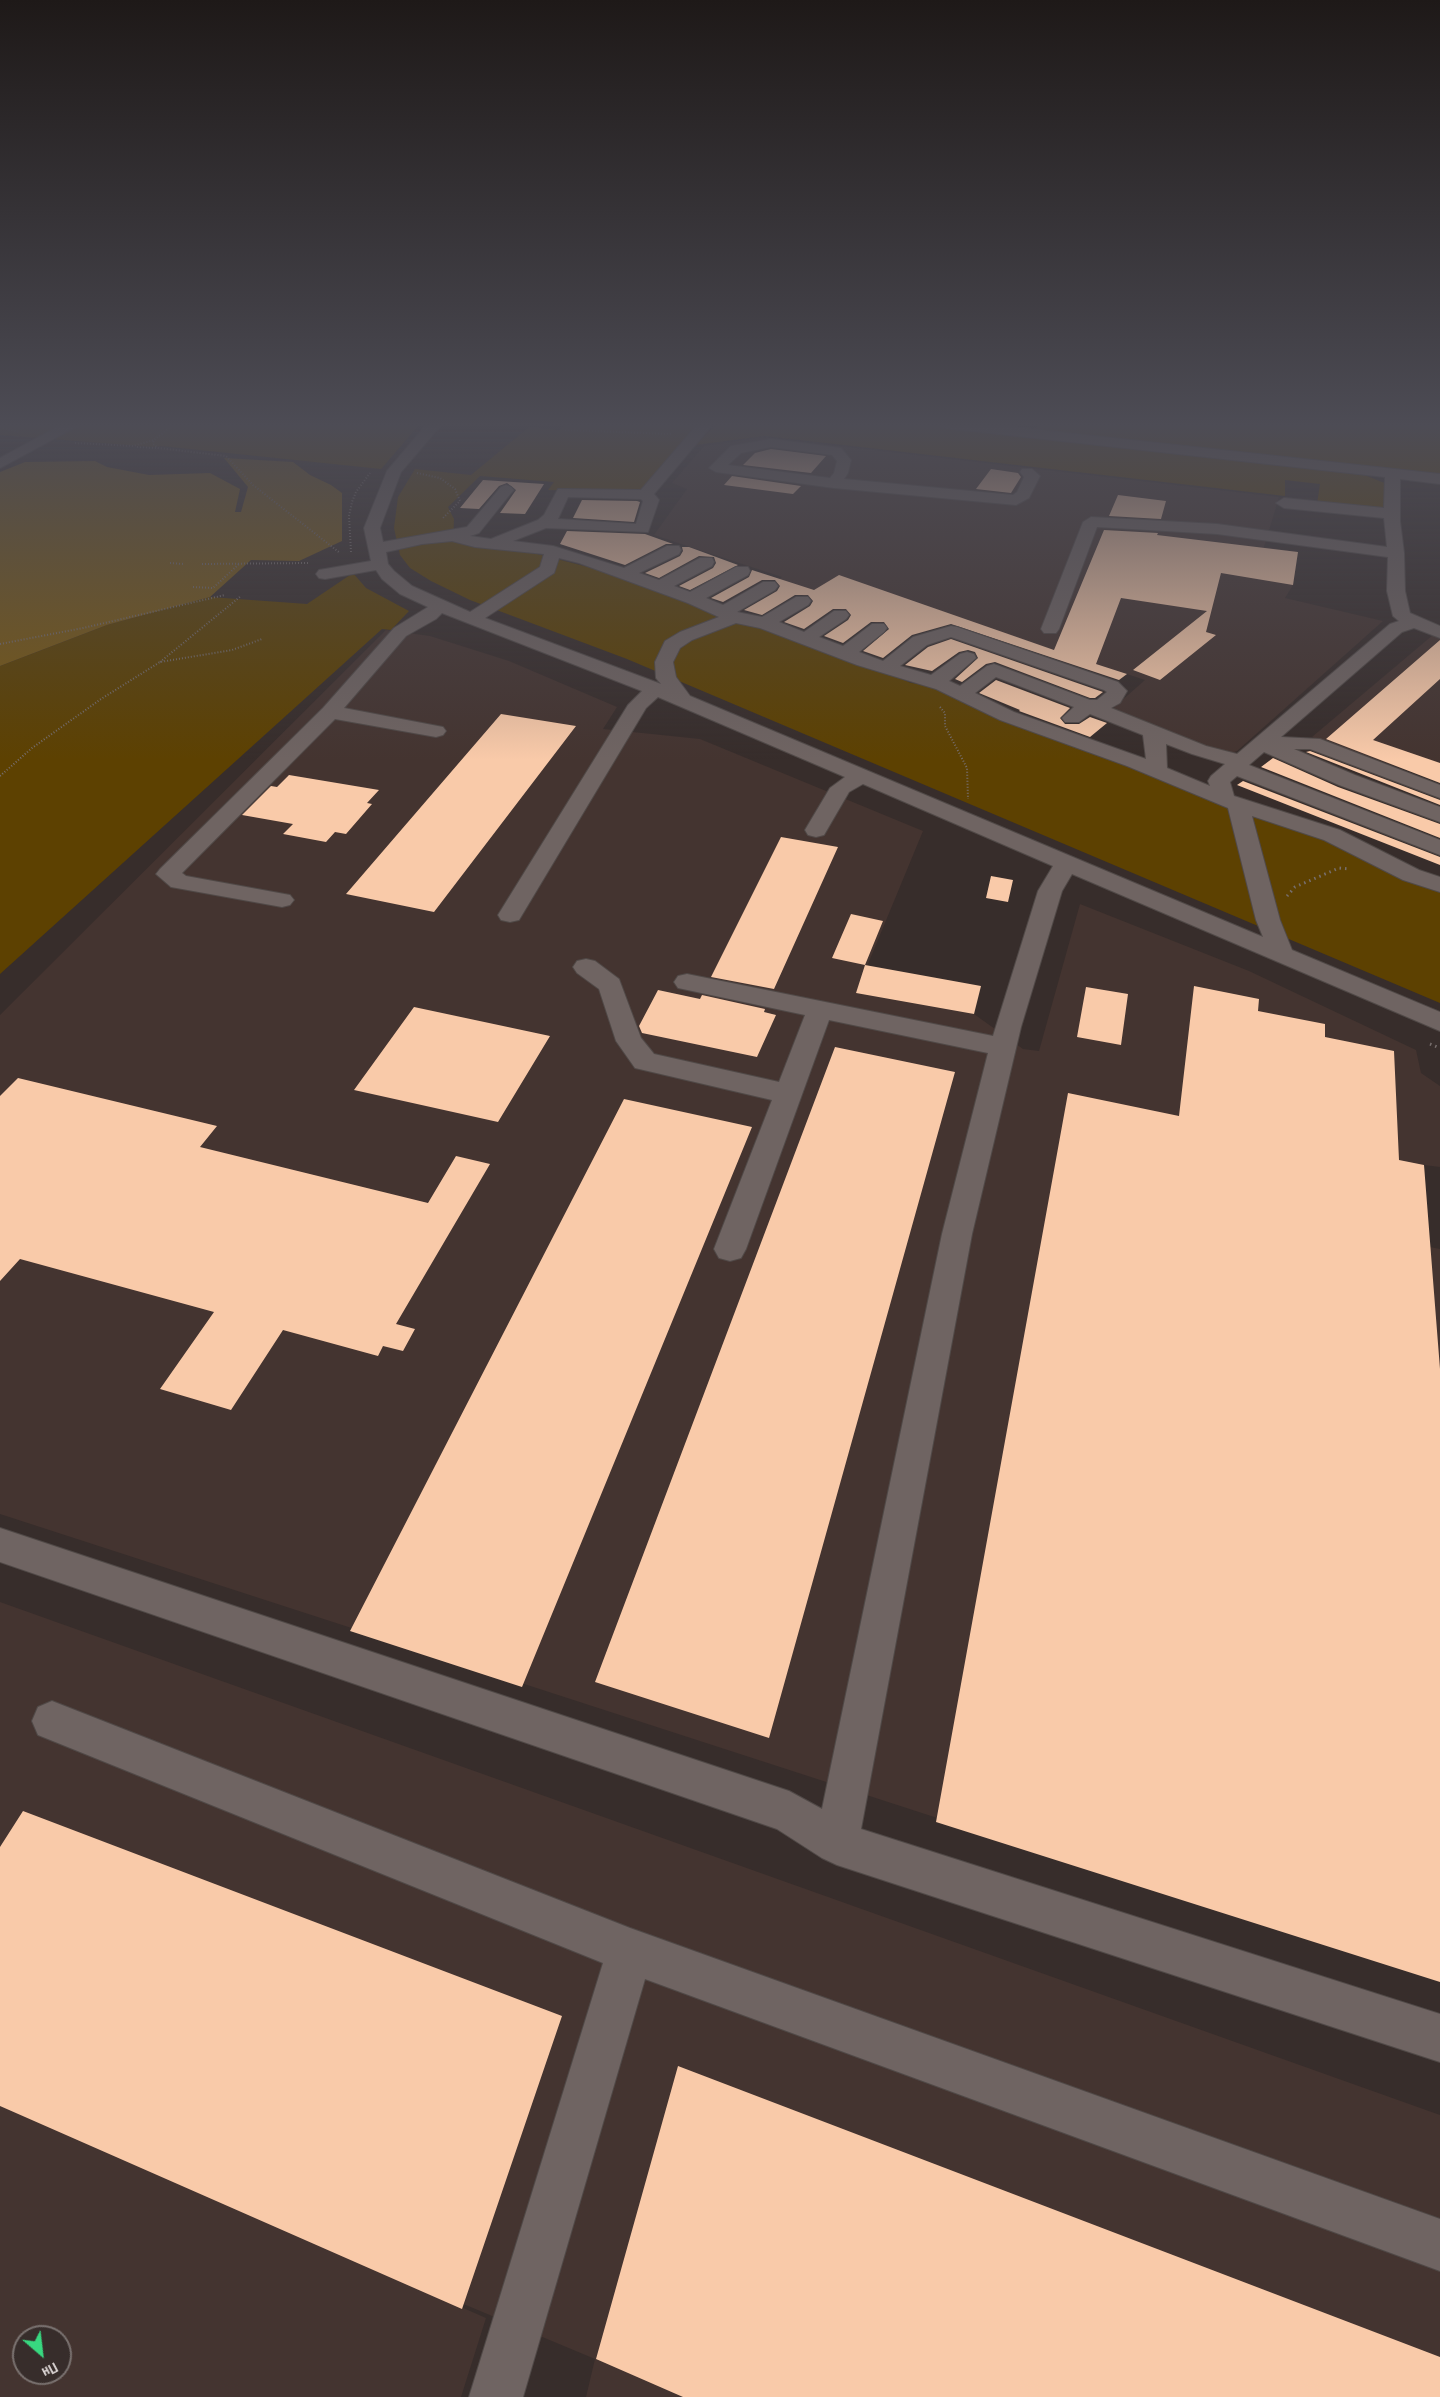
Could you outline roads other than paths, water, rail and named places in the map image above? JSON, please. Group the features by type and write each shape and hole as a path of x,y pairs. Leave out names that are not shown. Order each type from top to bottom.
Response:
{"street":[{"path":"374,536 378,556 398,584 471,619 683,700 1440,1022"},
{"path":"322,568 378,556 422,539 452,536 558,558 591,562 661,586 729,615 765,623 845,654 962,694 1007,716 1166,775 1235,810 1332,835 1411,875 1440,885"},
{"path":"492,543 511,536"},
{"path":"471,619 548,569 558,558 587,536"},
{"path":"1050,629 1086,536"},
{"path":"1268,536 1396,553"},
{"path":"1395,536 1396,591 1402,616 1440,633"},
{"path":"591,562 622,546"},
{"path":"627,573 673,550"},
{"path":"661,586 706,562"},
{"path":"692,598 742,571"},
{"path":"683,700 666,678 664,662 672,645 729,615 769,586"},
{"path":"765,623 802,601"},
{"path":"282,900 179,882 168,874 330,712 400,632 430,615 440,604"},
{"path":"805,639 840,615"},
{"path":"1282,955 1268,920 1235,810 1219,781 1396,628 1416,622"},
{"path":"845,654 878,628"},
{"path":"885,668 920,641 951,631 1111,686 1117,691 1113,699 1101,706 1088,706 1053,733"},
{"path":"926,681 967,658"},
{"path":"962,694 994,670 1237,765 1440,848"},
{"path":"1007,716 1040,687"},
{"path":"510,915 638,705 656,689"},
{"path":"330,712 436,731"},
{"path":"1151,731 1166,775 1235,810"},
{"path":"1262,743 1313,743 1440,792"},
{"path":"1262,743 1347,780 1440,815"},
{"path":"816,830 841,788 862,776"},
{"path":"837,1843 957,1234 1003,1047 1050,891 1067,862"},
{"path":"586,967 610,985 629,1041 645,1061 788,1094"},
{"path":"687,982 1003,1047"},
{"path":"730,1249 820,1009"},
{"path":"0,1545 789,1812 837,1843 1440,2038"},
{"path":"52,1721 630,1951 1440,2245"},
{"path":"496,2397 630,1951"}]}
